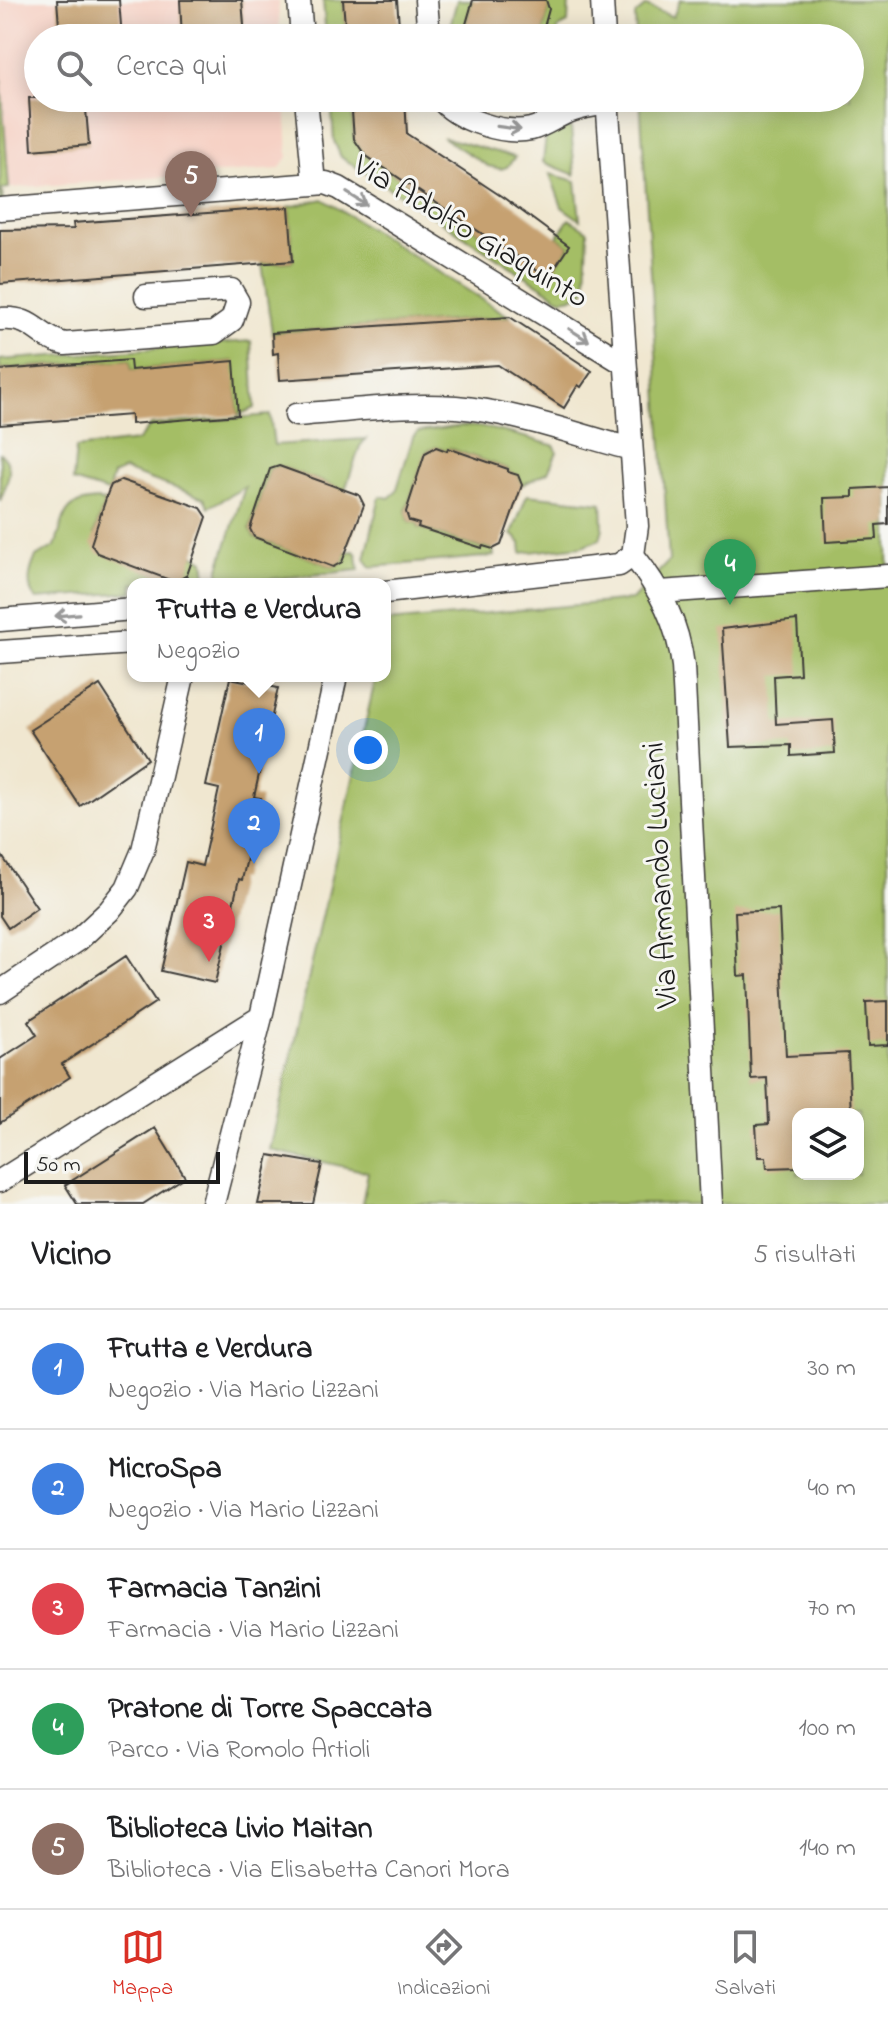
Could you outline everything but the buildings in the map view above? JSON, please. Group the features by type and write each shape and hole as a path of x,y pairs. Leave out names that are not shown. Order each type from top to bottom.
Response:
{"street":[{"path":"299,0 301,24"},
{"path":"426,0 428,24"},
{"path":"602,0 603,24"},
{"name":"Via Adolfo Giaquinto","path":"307,112 314,184 326,183 339,188 625,364"},
{"path":"454,112 468,120 515,130 536,127 570,112"},
{"path":"391,591 619,565 633,555 637,526 609,112"},
{"path":"2,209 314,184"},
{"path":"0,319 29,322 52,340 65,344 197,336 219,331 232,320 238,302 231,290 146,296"},
{"path":"296,415 408,407 468,409 631,449"},
{"name":"Via Armando Luciani","path":"633,555 660,592 676,630 683,666 711,1204"},
{"path":"660,592 888,576"},
{"path":"0,620 127,609"},
{"path":"0,652 127,643"},
{"path":"0,992 78,940 109,911 127,888 143,850 182,682"},
{"path":"213,1204 261,1017 335,682"},
{"path":"0,1181 261,1017"}],"shaded area":[{"path":"0,0 278,0 279,24 24,24 24,112 286,112 288,157 279,169 9,188 0,66"}],"green space":[{"path":"323,0 343,0 345,24 325,24"},
{"path":"457,0 473,0 466,24 451,24"},
{"path":"543,0 569,0 568,23 545,24 549,9"},
{"path":"680,0 888,0 888,1204 362,1204 368,1172 270,1150 375,682 391,682 391,622 632,600 669,561 641,112 864,112 864,24 635,24 635,15 646,6 673,17"},
{"path":"0,66 9,188 2,189 3,206 0,206"},
{"path":"332,112 352,112 354,139 365,155 547,278 569,246 557,237 569,219 588,231 586,287 582,295 563,299 558,297 341,157 334,141"},
{"path":"552,127 571,128 575,175 543,162 546,136"},
{"path":"442,137 515,157 501,169 488,166"},
{"path":"550,174 576,181 580,220 562,207"},
{"path":"323,199 510,317 272,333 262,264 293,261 289,207"},
{"path":"251,341 255,408 238,415 233,361 131,370 130,360 0,369 0,360"},
{"path":"270,415 274,445 366,439 360,446 345,490 279,466 270,469 250,528 254,537 333,567 342,562 346,552 354,551 359,570 280,578 224,578 219,575 219,568 245,487 209,507 204,498 124,470 113,475 108,492 73,481 76,448 137,441 151,425"},
{"path":"462,426 521,436 555,446 557,452 548,472 522,485 518,475 508,472 508,469 449,448 447,451 436,447 426,452 406,511 409,521 419,524 418,527 481,548 493,549 494,556 371,567 365,559 380,496 389,498 396,492 413,437 418,432"},
{"path":"0,453 9,469 0,501"},
{"path":"527,495 602,503 600,539 582,546 522,553 521,543 512,534"},
{"path":"86,501 105,502 94,534 100,543 193,554 204,561 206,578 127,578 127,592 36,599 31,589 30,573 36,557 55,546 67,512"}],"place":[{"name":"Biblioteca Livio Maitan","path":"191,217"},
{"name":"Pratone di Torre Spaccata","path":"730,605"},
{"name":"Frutta e Verdura","path":"259,774"},
{"name":"MicroSpa","path":"254,864"},
{"name":"Farmacia Tanzini","path":"209,962"}]}
